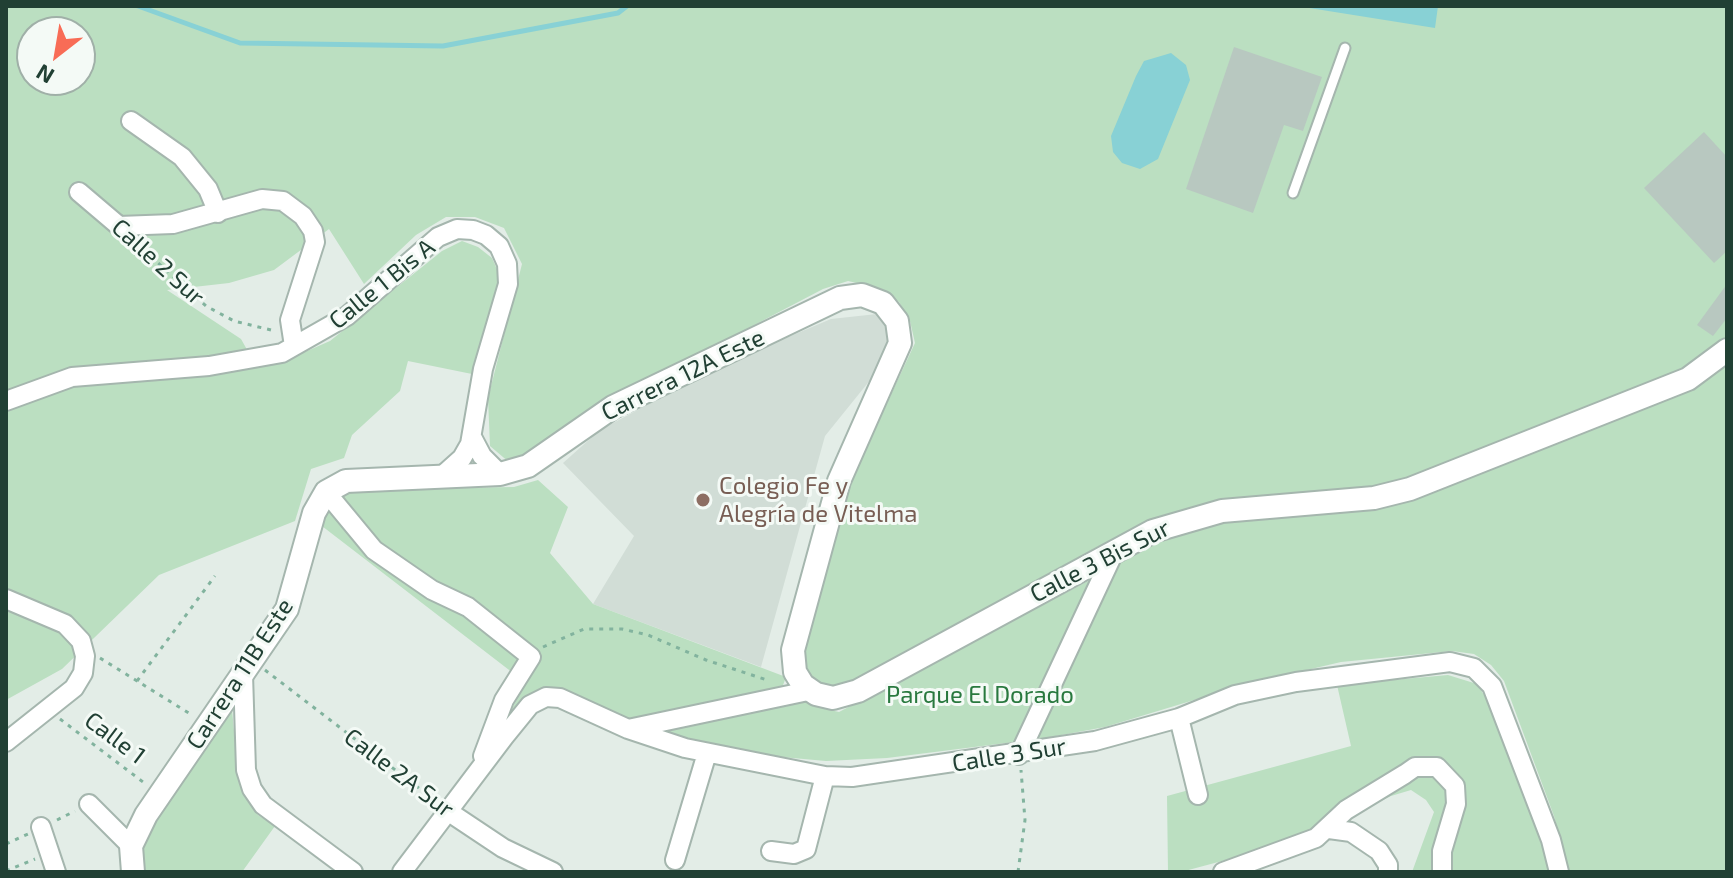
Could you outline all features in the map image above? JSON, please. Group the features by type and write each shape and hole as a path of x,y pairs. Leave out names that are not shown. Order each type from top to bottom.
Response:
{"street":[{"path":"131,121 182,157 208,189 218,213"},
{"name":"Calle 2 Sur","path":"79,192 119,226"},
{"path":"6,401 72,377 209,366 274,355 292,340 295,301 315,242 313,231 303,216 283,201 262,199 173,224 119,226"},
{"name":"Calle 1 Bis A","path":"292,340 347,316 438,237 457,229 486,235 499,246 508,274 506,294 483,369 472,437"},
{"name":"Carrera 12A Este","path":"326,492 346,481 500,474 537,462 613,407 840,298 862,295 876,299 897,321 899,350 839,481 794,642 795,672 808,691"},
{"name":"Calle 3 Bis Sur","path":"808,691 833,698 858,691 1115,550 1164,527 1222,511 1374,498 1410,489 1688,379 1727,350"},
{"path":"472,437 482,456 500,474"},
{"path":"443,475 462,458 472,437"},
{"path":"326,492 374,550 432,590 468,607 531,657 504,700 473,776 402,872"},
{"name":"Carrera 11B Este","path":"131,846 160,795 287,609 314,513 326,492"},
{"path":"1019,755 1115,550"},
{"path":"6,599 65,624 83,647 85,665 79,681 6,742"},
{"name":"Calle 3 Sur","path":"473,776 530,705 546,697 560,698 628,729 707,753 825,776 852,777 1019,755 1095,741 1179,718 1235,695 1296,682 1450,662 1474,668 1488,679 1496,693 1551,840 1559,872"},
{"path":"248,668 246,770 252,789 263,805 353,872"},
{"path":"628,729 747,701 808,691"},
{"path":"1179,718 1198,795"},
{"path":"675,860 707,753"},
{"path":"1223,872 1278,855 1329,829 1346,810 1415,767 1437,767 1455,786 1456,804 1442,851 1442,872"},
{"path":"771,851 794,854 806,849 825,776"},
{"path":"89,804 131,846 133,872"},
{"name":"Calle 2A Sur","path":"449,812 503,848 553,872"},
{"path":"41,827 56,872"},
{"path":"1329,829 1351,832 1379,851 1388,865 1388,872"}],"lane":[{"path":"1293,193 1345,48"}],"path":[{"name":"Calle 2 Sur","path":"119,226 206,306 234,321 292,340"},
{"path":"137,681 215,576"},
{"path":"531,657 550,642 573,632 622,629 648,635 729,669 780,684"},
{"path":"83,647 208,725"},
{"name":"Calle 2A Sur","path":"248,668 449,812"},
{"name":"Calle 1","path":"48,710 160,795"},
{"path":"1018,872 1025,820 1019,755"},
{"path":"6,871 50,853"}],"shaded area":[{"name":"Colegio Fe y Alegría de Vitelma","path":"877,314 892,331 871,379 825,436 761,667 593,604 634,536 563,463 600,430 724,364 831,319"}],"green space":[{"path":"6,6 1727,6 1727,872 1568,872 1554,816 1504,681 1491,665 1474,654 1452,651 1341,662 1247,684 1105,727 1040,739 1035,732 1136,531 1099,546 839,689 811,683 802,662 847,489 915,343 910,321 899,302 874,287 848,281 823,289 590,411 533,456 510,463 490,446 488,398 522,264 504,228 475,217 446,217 416,235 364,284 329,229 274,270 229,283 167,290 241,339 254,362 291,358 330,341 442,251 462,241 478,247 492,258 500,276 495,309 472,374 408,361 400,391 352,435 344,458 311,469 295,521 159,575 62,669 6,700"},
{"path":"538,480 568,507 550,553 593,604 786,677 782,688 630,721 556,688 545,688 504,723 526,683 318,523 340,496 363,489 514,487"},
{"name":"Parque El Dorado","path":"1092,579 1014,742 887,758 826,761 759,755 655,732 799,697 813,706 839,712"},
{"path":"1448,675 1477,684 1499,718 1546,853 1548,872 1412,872 1434,812 1426,800 1411,790 1391,796 1304,839 1181,872 1168,872 1167,796 1351,746 1337,685"},
{"path":"232,709 238,774 244,796 258,815 275,826 242,872 143,872 140,846"}],"water":[{"path":"1297,6 1438,6 1435,28"},
{"path":"1171,53 1186,65 1190,80 1158,159 1140,169 1122,163 1113,152 1111,136 1136,76 1144,61"}],"building":[{"path":"1234,47 1322,77 1303,131 1284,125 1253,213 1186,189"},
{"path":"1704,132 1727,157 1727,251 1714,263 1644,188"},
{"path":"1727,284 1727,318 1713,336 1697,325"}],"waterway":[{"path":"138,6 240,43 443,46 618,13 627,6"}],"place":[{"name":"Colegio Fe y Alegría de Vitelma","path":"703,500"}]}
